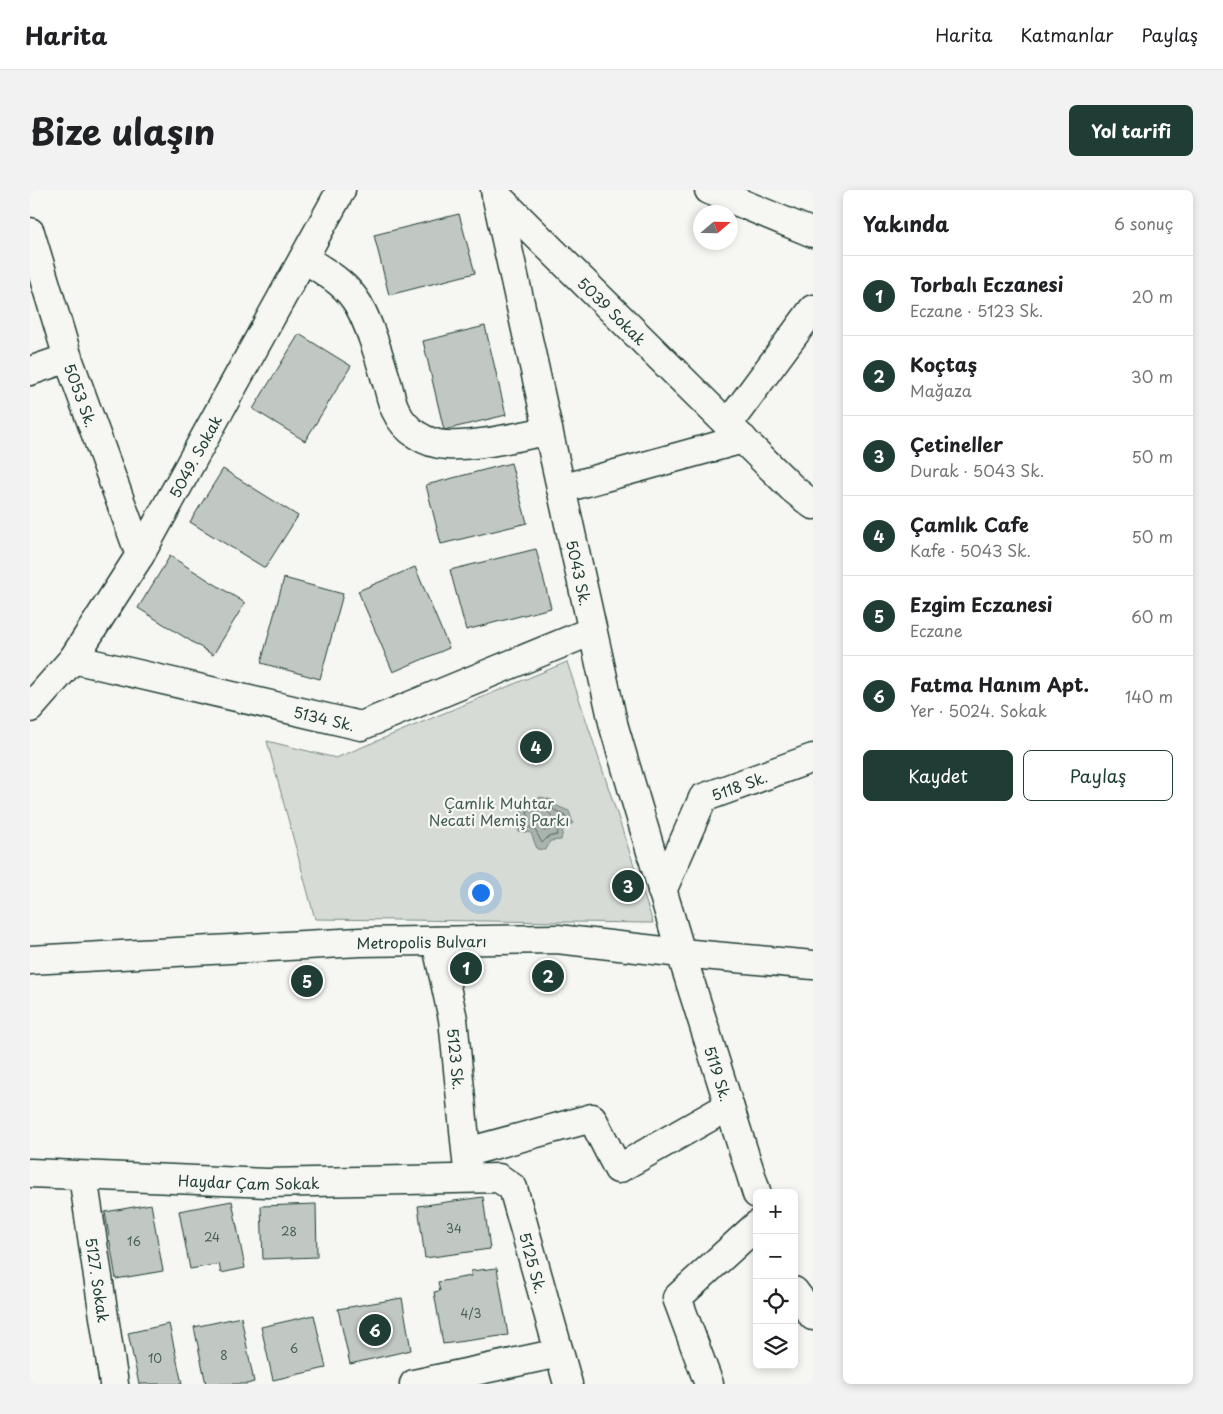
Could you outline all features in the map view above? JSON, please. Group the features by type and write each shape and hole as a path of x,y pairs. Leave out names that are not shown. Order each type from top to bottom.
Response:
{"street":[{"name":"5049. Sokak","path":"30,708 73,659 140,555 341,190"},
{"path":"709,190 813,233"},
{"name":"5043 Sk.","path":"496,193 614,727 681,953"},
{"name":"5039 Sokak","path":"496,193 735,432 793,489 813,505"},
{"name":"5053 Sk.","path":"30,232 68,358 140,555"},
{"path":"304,258 341,283 359,305 373,340 396,412 411,431 420,438 433,443 464,445 548,431"},
{"path":"561,489 735,432 813,309"},
{"path":"30,371 68,358"},
{"name":"5134 Sk.","path":"73,659 361,726 592,631"},
{"name":"5118 Sk.","path":"662,891 703,798 813,758"},
{"name":"Metropolis Bulvarı","path":"30,960 360,942 557,939 801,964"},
{"name":"5123 Sk.","path":"436,941 454,1019 468,1179"},
{"path":"801,964 813,948"},
{"name":"5119 Sk.","path":"681,953 755,1189"},
{"path":"467,1152 592,1118 618,1169 729,1106"},
{"name":"Haydar Çam Sokak","path":"30,1173 267,1183 468,1179"},
{"name":"5127. Sokak","path":"83,1176 114,1384"},
{"name":"5125 Sk.","path":"468,1179 499,1178 513,1188 568,1384"},
{"path":"709,1384 677,1298 753,1229"},
{"path":"798,1296 813,1316"},
{"path":"414,1384 559,1353"}],"green space":[{"name":"Çamlık Muhtar Necati Memiş Parkı","path":"567,662 653,923 315,919 267,741 336,758"}],"water":[{"path":"541,797 552,800 557,806 569,811 573,823 563,830 561,840 550,841 546,850 537,849 531,833 518,831 524,820 520,807"}],"building":[{"path":"459,214 475,273 389,295 374,235"},
{"path":"485,326 506,415 444,430 423,341"},
{"path":"299,334 351,366 305,441 253,409"},
{"path":"511,463 527,523 441,544 426,485"},
{"path":"223,469 298,516 265,568 190,522"},
{"path":"536,549 551,608 466,630 450,570"},
{"path":"170,556 245,603 213,655 138,608"},
{"path":"415,567 449,648 393,672 358,591"},
{"path":"284,578 343,594 320,679 261,663"},
{"path":"483,1197 490,1249 425,1258 418,1206"},
{"path":"232,1201 245,1268 221,1273 219,1264 190,1269 179,1211"},
{"path":"151,1204 163,1271 116,1279 105,1212"},
{"path":"316,1204 317,1257 263,1259 261,1206"},
{"path":"497,1268 508,1335 443,1344 434,1292 440,1291 438,1282 471,1276 471,1271"},
{"path":"402,1298 411,1350 350,1364 338,1309"},
{"path":"314,1315 326,1368 273,1380 261,1327"},
{"path":"241,1317 254,1382 247,1384 206,1384 194,1327"},
{"path":"169,1324 182,1384 139,1384 128,1333"}],"place":[{"name":"Çamlık Cafe","path":"536,747"},
{"name":"Çetineller","path":"628,886"},
{"name":"Torbalı Eczanesi","path":"466,968"},
{"name":"Koçtaş","path":"548,976"},
{"name":"Ezgim Eczanesi","path":"307,981"},
{"name":"Fatma Hanım Apt.","path":"375,1330"}]}
